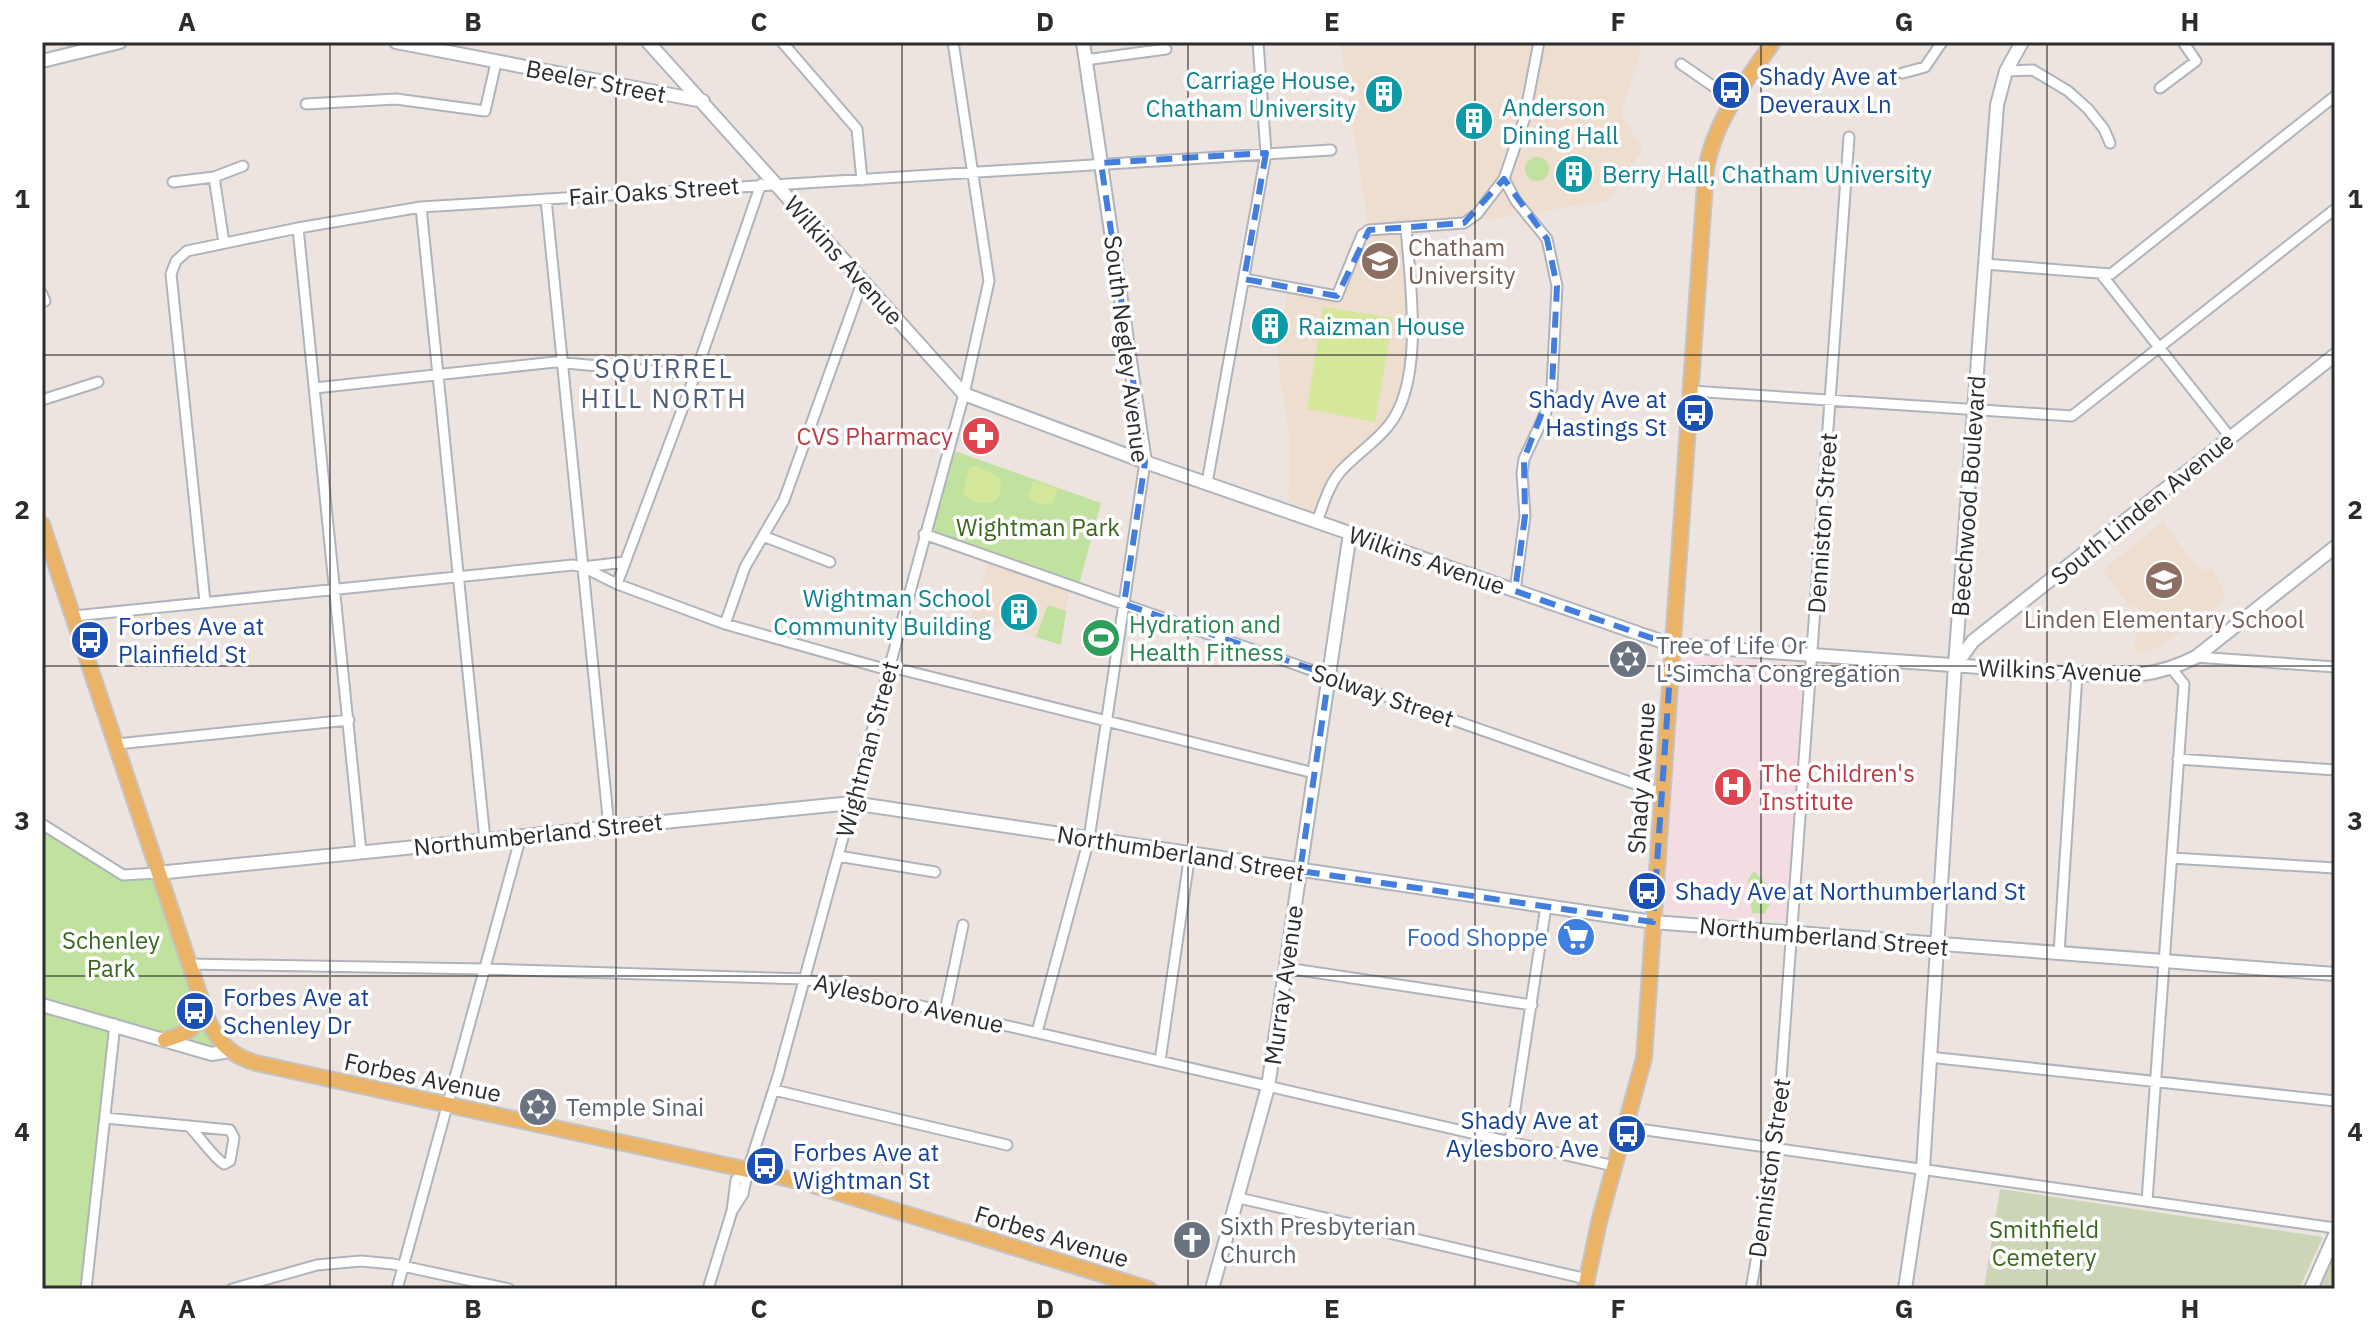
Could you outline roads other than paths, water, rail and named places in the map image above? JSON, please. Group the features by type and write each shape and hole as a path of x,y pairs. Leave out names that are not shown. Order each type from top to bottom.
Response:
{"main road":[{"name":"Shady Avenue","path":"1586,1284 1644,1058 1706,169 1720,121 1768,43"},
{"path":"42,524 201,1000 213,1032 229,1051"},
{"path":"165,1040 194,1027 199,1020 201,1000"},
{"name":"Forbes Avenue","path":"229,1051 256,1063 803,1182 1149,1289"}],"street":[{"path":"42,61 81,47 120,42"},
{"name":"Beeler Street","path":"396,42 703,101"},
{"name":"Wilkins Avenue","path":"648,42 964,394 1145,462 1672,645 2143,676 2172,669 2196,657 2335,547"},
{"path":"782,42 857,129 862,180"},
{"name":"Wightman Street","path":"708,1289 732,1211 743,1194 774,1090 964,394 989,281 953,42"},
{"name":"South Negley Avenue","path":"1037,1032 1089,839 1145,462 1083,42"},
{"path":"1207,483 1266,153 1258,42"},
{"path":"1244,279 1337,296 1362,235 1369,230 1464,223 1477,214 1504,179 1524,120 1539,42"},
{"path":"1903,73 1925,67 1942,42"},
{"path":"2160,88 2196,61 2183,42"},
{"name":"Beechwood Boulevard","path":"1905,1289 1923,1169 1955,665 1997,105 2017,44"},
{"path":"1085,60 1166,49"},
{"path":"306,104 396,99 485,111 496,63"},
{"path":"1681,64 1733,100"},
{"path":"2006,71 2033,70 2068,91 2096,119 2110,143"},
{"path":"1985,264 2111,274 2335,96"},
{"name":"Denniston Street","path":"1751,1289 1776,1149 1849,137"},
{"name":"Fair Oaks Street","path":"205,602 171,274 176,261 187,251 421,207 1331,150"},
{"path":"173,182 214,177 243,166"},
{"path":"214,177 224,243"},
{"path":"1504,179 1516,201 1547,239 1557,286 1552,387 1546,412 1524,459 1522,473 1525,516 1515,591"},
{"path":"617,584 695,375 761,184"},
{"path":"546,199 609,827"},
{"path":"421,207 485,840"},
{"path":"1691,391 2072,416 2335,209"},
{"path":"1317,522 1339,473 1387,428 1396,416 1403,394 1411,362 1413,333 1406,227"},
{"path":"298,228 361,852"},
{"path":"2101,274 2230,437"},
{"path":"725,624 745,567 784,500 863,280"},
{"name":"South Linden Avenue","path":"1955,665 1973,641 2335,355"},
{"path":"315,388 563,362 695,375"},
{"path":"42,400 98,382"},
{"name":"Murray Avenue","path":"1212,1289 1268,1087 1350,533"},
{"name":"Solway Street","path":"924,534 1661,793"},
{"path":"763,536 830,562"},
{"path":"583,567 625,562"},
{"path":"74,616 573,565 725,624 888,670 899,669 1314,773"},
{"path":"2196,657 2335,667"},
{"path":"2147,1201 2184,684 2172,669"},
{"path":"2059,953 2077,674"},
{"path":"117,744 349,720"},
{"path":"2178,759 2335,770"},
{"name":"Northumberland Street","path":"42,824 123,875 852,803 1653,922 2335,974"},
{"path":"397,1289 521,836"},
{"path":"1160,1061 1190,853"},
{"path":"838,856 935,872"},
{"path":"2172,858 2335,868"},
{"path":"1510,1142 1546,906"},
{"path":"945,1012 963,925"},
{"name":"Aylesboro Avenue","path":"189,964 804,979 1614,1166"},
{"path":"1286,968 1532,1005"},
{"path":"42,1005 217,1055 229,1051"},
{"path":"86,1289 115,1024"},
{"path":"1929,1057 2335,1101"},
{"path":"774,1090 1007,1145"},
{"path":"105,1118 189,1126 230,1130 234,1138 230,1161 224,1164 218,1161 189,1126"},
{"path":"1625,1127 2335,1228"},
{"path":"1239,1198 1586,1284"},
{"path":"2311,1289 2335,1235"},
{"path":"232,1289 317,1265 361,1261 509,1289"}],"place":[{"name":"Shady Ave at Deveraux Ln","path":"1731,90"},
{"name":"Carriage House, Chatham University","path":"1384,94"},
{"name":"Anderson Dining Hall","path":"1474,121"},
{"name":"Berry Hall, Chatham University","path":"1574,174"},
{"name":"Chatham University","path":"1380,261"},
{"name":"Raizman House","path":"1270,326"},
{"name":"Shady Ave at Hastings St","path":"1695,413"},
{"name":"CVS Pharmacy","path":"981,436"},
{"name":"Linden Elementary School","path":"2164,580"},
{"name":"Wightman School Community Building","path":"1019,612"},
{"name":"Hydration and Health Fitness","path":"1101,638"},
{"name":"Forbes Ave at Plainfield St","path":"90,640"},
{"name":"Tree of Life Or L'Simcha Congregation","path":"1628,659"},
{"name":"The Children's Institute","path":"1733,787"},
{"name":"Shady Ave at Northumberland St","path":"1647,891"},
{"name":"Food Shoppe","path":"1576,937"},
{"name":"Forbes Ave at Schenley Dr","path":"195,1011"},
{"name":"Temple Sinai","path":"538,1107"},
{"name":"Shady Ave at Aylesboro Ave","path":"1627,1134"},
{"name":"Forbes Ave at Wightman St","path":"765,1166"},
{"name":"Sixth Presbyterian Church","path":"1192,1240"}],"district":[{"name":"SQUIRREL HILL NORTH","path":"664,383"}],"park label":[{"name":"Wightman Park","path":"1038,527"},
{"name":"Schenley Park","path":"111,954"},
{"name":"Smithfield Cemetery","path":"2044,1243"}]}
